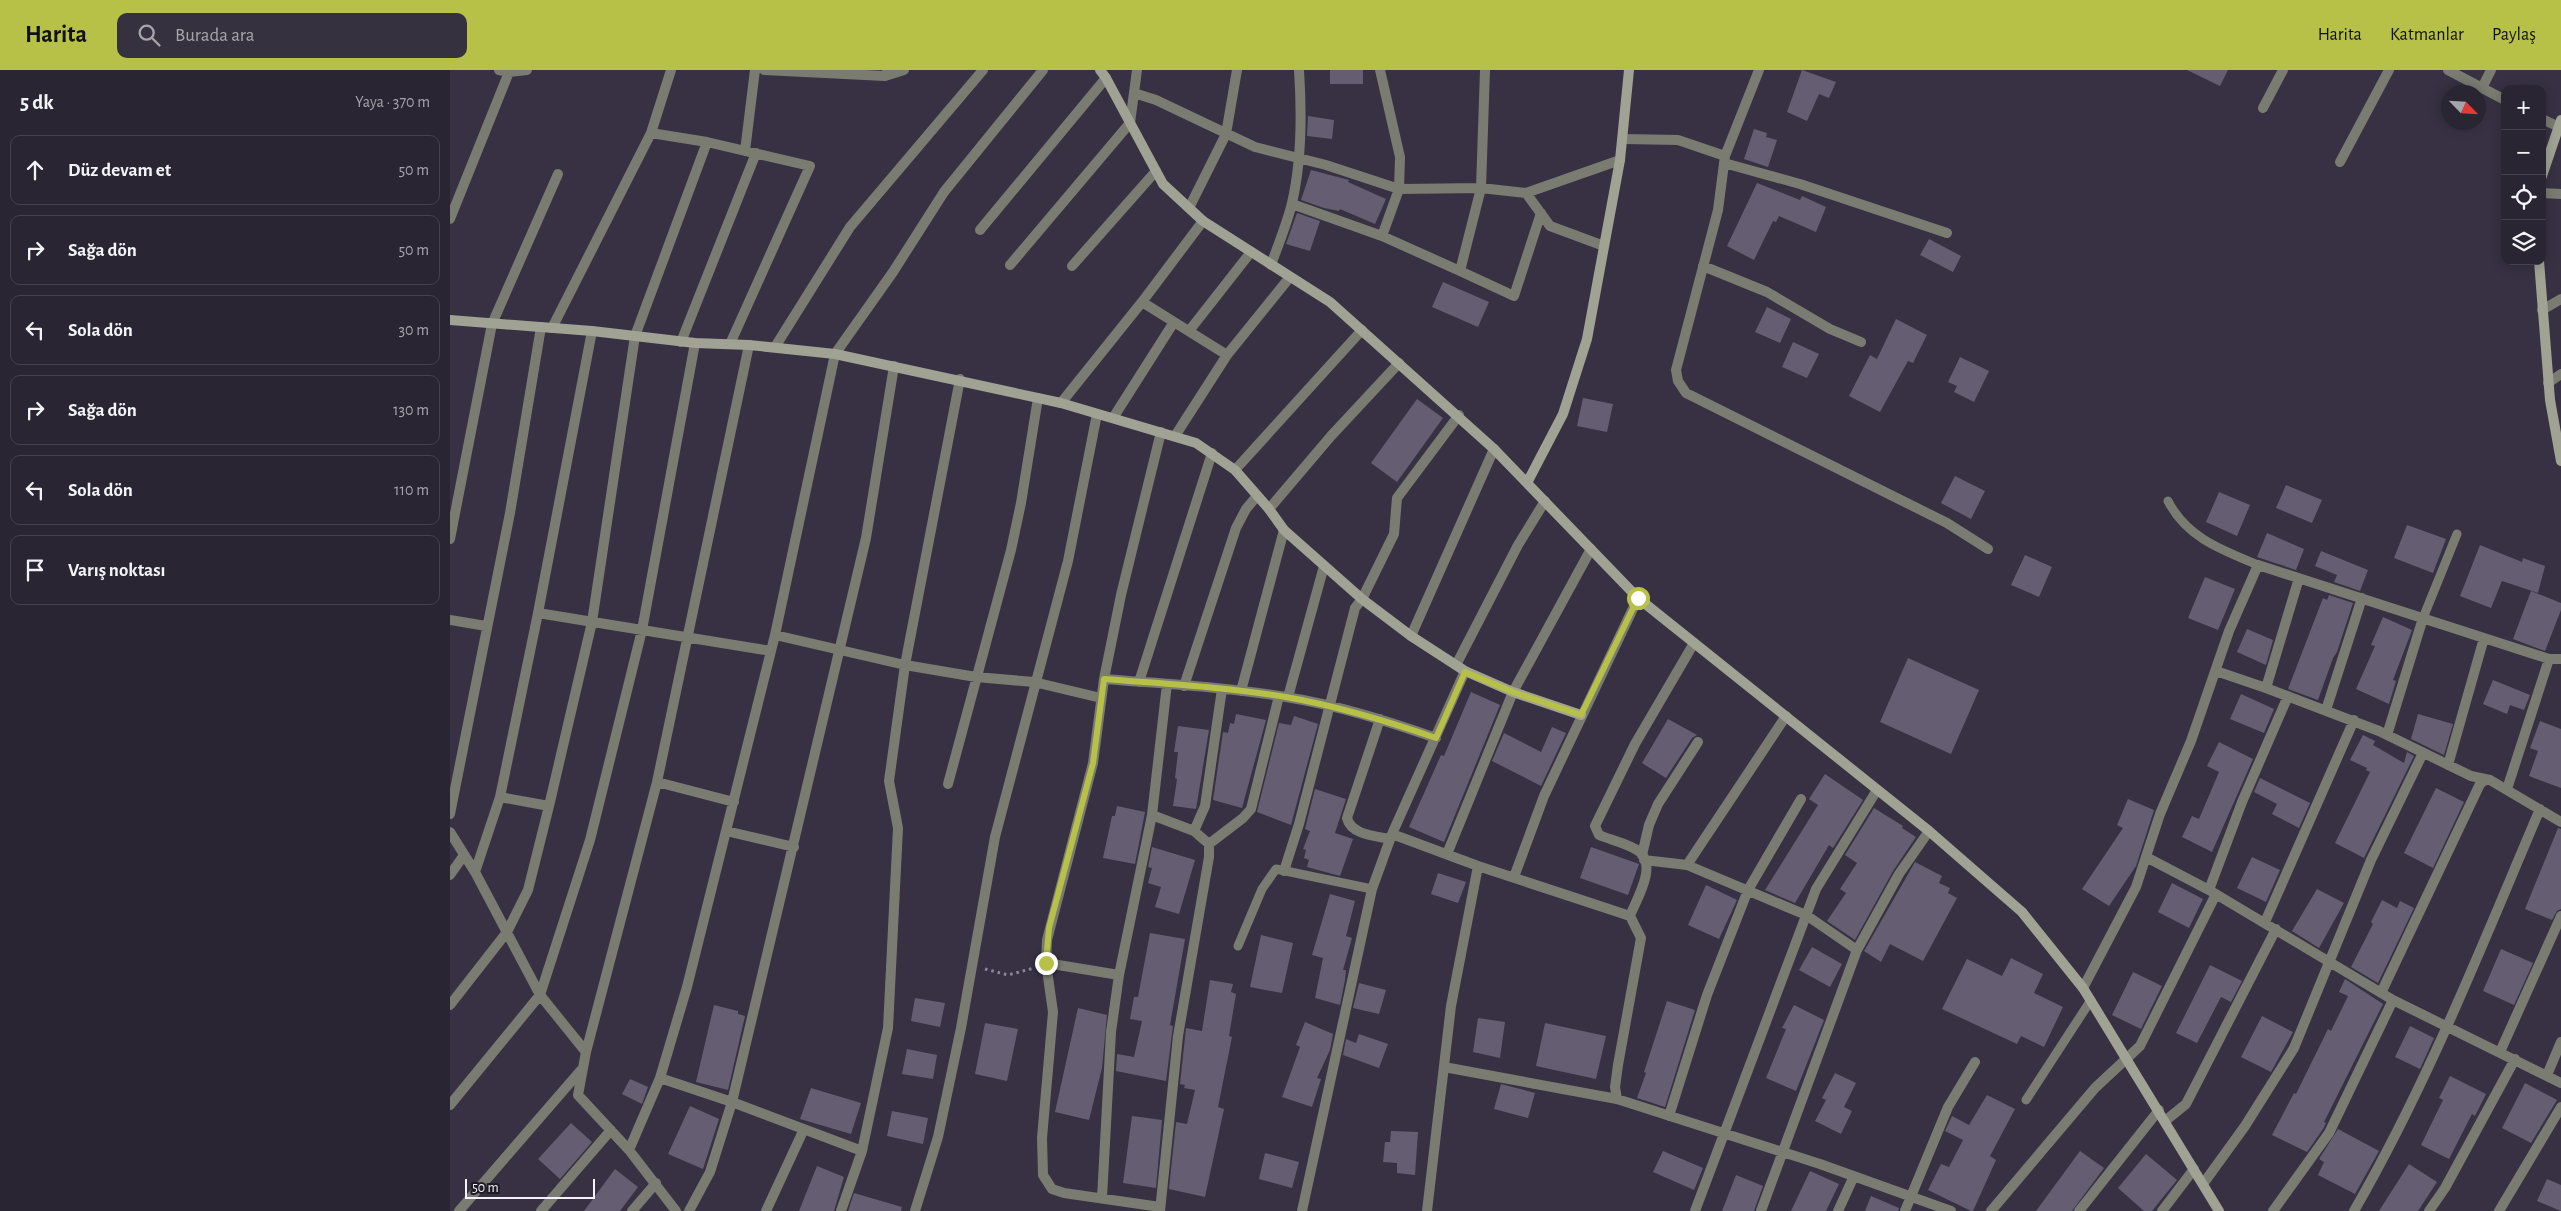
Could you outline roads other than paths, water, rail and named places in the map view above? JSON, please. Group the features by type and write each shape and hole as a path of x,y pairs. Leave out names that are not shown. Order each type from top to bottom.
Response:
{"street":[{"path":"450,218 504,71 528,70"},
{"path":"552,328 651,133 671,70"},
{"path":"745,151 755,70"},
{"path":"764,70 886,73 904,70"},
{"path":"775,347 850,227 983,70"},
{"path":"629,1150 660,1078 687,987 772,651 835,354 892,272 944,192 1043,70"},
{"path":"1010,264 1130,123 1137,70"},
{"path":"1189,208 1226,134 1237,70"},
{"path":"1271,265 1292,204 1302,118 1299,70"},
{"path":"1380,70 1400,157 1399,189 1382,236"},
{"path":"1460,271 1481,188 1485,70"},
{"path":"1527,483 1563,414 1586,339 1620,160 1629,70"},
{"path":"1759,70 1725,160 1718,210 1676,370 1678,381 1686,393 1947,523 1988,548"},
{"path":"2263,108 2283,70"},
{"path":"2340,162 2389,70"},
{"path":"2448,70 2476,85"},
{"path":"2484,85 2491,70"},
{"path":"980,230 1103,74 1163,184 1203,221 1330,302 1459,415 1638,598 1928,831 2022,912 2091,1000 2219,1211"},
{"path":"2486,90 2501,98"},
{"path":"1134,93 1156,100 1256,147 1399,189 1481,188 1526,193 1620,160"},
{"path":"2542,175 2559,123 2546,120"},
{"path":"651,133 707,142 810,166 730,344"},
{"path":"1623,139 1678,140 1725,160 1947,233"},
{"path":"450,1005 507,932 528,890 592,622 635,336 707,142"},
{"path":"681,342 756,154"},
{"path":"1072,266 1156,171"},
{"path":"450,539 492,324 558,174"},
{"path":"1526,193 1550,226 1604,246"},
{"path":"2546,193 2561,194"},
{"path":"1292,204 1382,236 1514,296 1541,213"},
{"path":"1061,403 1142,302 1203,221"},
{"path":"1189,332 1251,252"},
{"path":"2539,265 2548,383 2561,461"},
{"path":"1704,266 1766,292 1830,329 1861,342"},
{"path":"1174,436 1227,355 1290,277"},
{"path":"2542,310 2561,299"},
{"path":"1142,302 1227,355"},
{"path":"450,320 592,331 681,342 775,347 835,354 960,379 1061,403 1174,436 1196,444 1235,470 1269,509 1284,530 1362,599 1410,636 1465,672 1513,692 1581,715"},
{"path":"1113,418 1174,322"},
{"path":"450,814 486,626 510,514 541,327"},
{"path":"1235,470 1362,330"},
{"path":"475,872 500,797 538,613 592,331"},
{"path":"450,1105 540,995 590,840 642,630 695,343"},
{"path":"676,1211 629,1150 578,1095 586,1052 657,782 749,345"},
{"path":"1269,509 1331,436 1399,363"},
{"path":"689,1211 710,1172 732,1102 866,538 894,366"},
{"path":"2548,383 2561,374"},
{"path":"841,1211 862,1151 888,1028 898,828 890,781 905,665 960,379"},
{"path":"2548,383 2561,383"},
{"path":"948,784 1013,540 1038,398"},
{"path":"915,1211 938,1137 995,837 1034,682 1068,561 1097,414"},
{"path":"1284,871 1299,824 1331,706 1355,608 1362,599 1394,534 1396,498 1459,415"},
{"path":"1152,815 1194,831 1209,844 1209,857 1178,1036 1160,1209 1058,1192 1047,1184 1043,1175 1042,1138 1053,1012 1046,963 1049,928 1093,763 1104,679 1121,595 1161,432"},
{"path":"1410,636 1494,449"},
{"path":"1139,682 1212,453"},
{"path":"1184,686 1236,528 1246,508 1258,496"},
{"path":"1456,665 1518,545 1545,501"},
{"path":"1241,691 1284,530"},
{"path":"1447,854 1513,692 1591,550"},
{"path":"2083,988 2136,887 2160,814 2191,741 2229,630 2258,565 2549,659 2561,659"},
{"path":"1209,844 1243,818 1251,809 1324,566"},
{"path":"2266,688 2299,578"},
{"path":"1514,877 1544,796 1638,598"},
{"path":"2326,710 2362,598"},
{"path":"538,613 772,651"},
{"path":"2387,735 2423,618"},
{"path":"450,620 486,626"},
{"path":"775,635 840,652 905,665 976,677 1034,682 1101,698"},
{"path":"2448,765 2484,638"},
{"path":"1694,643 1636,744 1596,826 1599,835 1639,852 1643,858 1687,865 1806,915 1857,950"},
{"path":"2506,790 2549,659"},
{"path":"2216,671 2354,720 2471,776 2490,780 2561,820"},
{"path":"1302,1211 1372,889 1391,837 1465,672"},
{"path":"1104,679 1284,696 1380,719 1436,738"},
{"path":"1102,1198 1108,1062 1120,975 1152,815 1167,684"},
{"path":"1194,831 1205,806 1222,689"},
{"path":"1990,1211 2095,1088 2126,1057 2140,1046 2213,892 2242,802 2288,696"},
{"path":"1687,865 1786,716"},
{"path":"1380,719 1347,818 1352,828 1391,837 1447,854 1630,916 1641,938 1618,1065 1615,1087 1617,1100"},
{"path":"2264,922 2354,720"},
{"path":"1630,916 1645,877 1643,858 1649,825 1658,804 1698,742"},
{"path":"2203,1184 2245,1126 2294,1048 2371,860 2423,753"},
{"path":"2381,993 2480,784 2485,780"},
{"path":"657,782 734,802"},
{"path":"1695,1211 1816,889 1877,790"},
{"path":"500,797 549,806"},
{"path":"1669,1116 1707,995 1748,890 1801,799"},
{"path":"2354,1211 2388,1152 2447,1027 2540,809"},
{"path":"726,831 794,846"},
{"path":"1761,1211 1784,1153 1857,950 1899,874 1928,831"},
{"path":"450,832 475,872 540,995 586,1052"},
{"path":"450,875 464,855"},
{"path":"2146,857 2213,892 2393,1000 2515,1058 2561,1083"},
{"path":"1427,1211 1451,1006 1478,866"},
{"path":"2500,1052 2561,916"},
{"path":"2165,1121 2186,1104 2276,930"},
{"path":"1046,963 1120,975"},
{"path":"2273,1211 2329,1133 2393,1000"},
{"path":"2546,1075 2561,1042"},
{"path":"2429,1211 2445,1188 2515,1058"},
{"path":"1905,1211 1948,1107 1975,1062"},
{"path":"1444,1066 1617,1100 1854,1176 1951,1211"},
{"path":"459,1211 583,1068"},
{"path":"660,1078 732,1102 862,1151"},
{"path":"2499,1211 2561,1107"},
{"path":"2079,1211 2159,1110"},
{"path":"766,1211 804,1129"},
{"path":"540,1211 611,1130"},
{"path":"2162,1211 2194,1169"},
{"path":"1838,1211 1854,1176"},
{"path":"632,1211 656,1183"}],"lane":[{"path":"2168,501 2178,519 2195,536 2223,551 2258,565"},
{"path":"2423,618 2457,534"},
{"path":"1238,946 1270,874 1276,869 1372,889"},
{"path":"2026,1100 2091,1000"}]}
